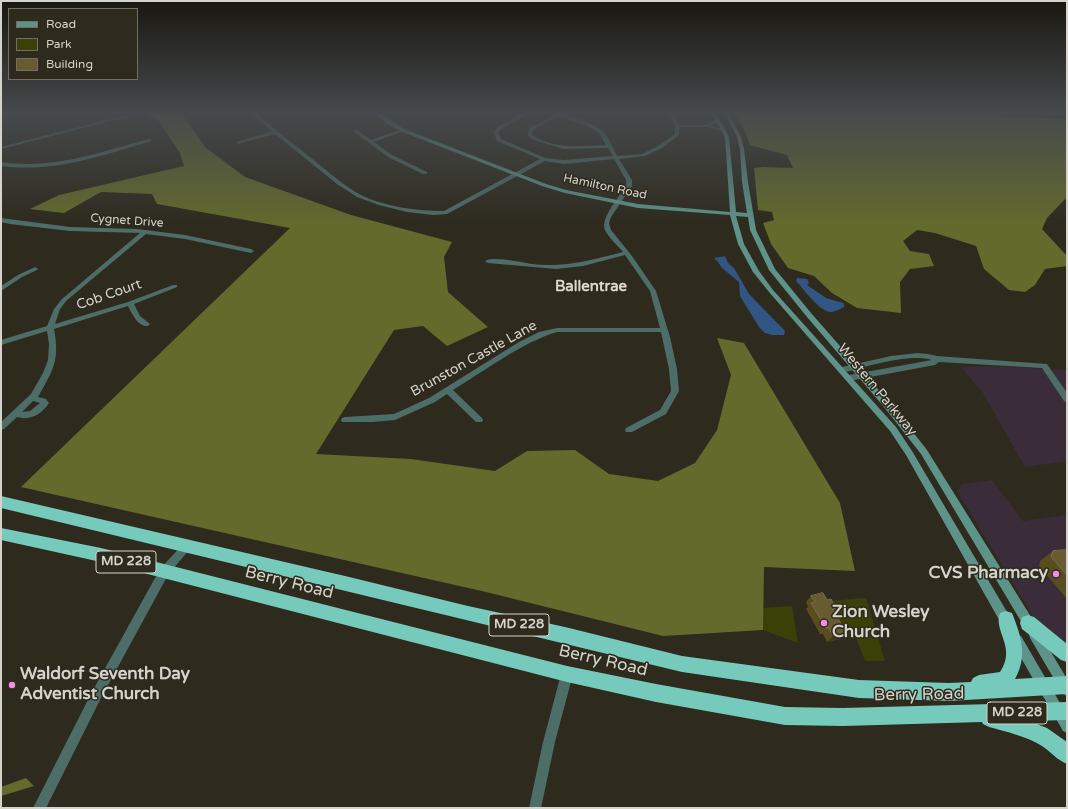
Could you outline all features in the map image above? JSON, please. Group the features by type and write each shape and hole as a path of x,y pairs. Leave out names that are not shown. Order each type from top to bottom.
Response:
{"highway":[{"name":"Berry Road","path":"1,502 682,664 859,689 949,692 1066,686"},
{"name":"Berry Road","path":"1,534 100,555 567,674 656,693 785,716 843,718 1063,712"},
{"path":"949,692 1004,680 1010,673 1015,665 1016,651 1006,619"},
{"path":"1028,623 1067,654"},
{"path":"976,715 1035,731 1048,737 1067,755"}],"main road":[{"name":"Hamilton Road","path":"453,150 516,174 566,191 659,209 749,215"},
{"name":"Western Parkway","path":"728,150 732,190 732,214 741,244 756,272 850,378 888,423 910,453 1044,687 1063,712 1067,728"},
{"name":"Western Parkway","path":"742,150 749,215 753,230 772,270 888,405 924,452 1066,686"}],"street":[{"path":"1,164 24,167 65,162 112,150"},
{"path":"298,150 350,190 381,204 433,214 445,213 544,159"},
{"path":"382,150 396,159 425,173"},
{"path":"521,150 544,159 564,162 643,155 655,150"},
{"path":"612,150 630,182 629,186 608,217 606,223 608,230 653,291 673,369 675,391 663,412 629,430"},
{"name":"Cygnet Drive","path":"1,220 70,228 128,230 185,237 251,251"},
{"path":"1,428 31,398 47,373 52,360 53,344 50,328 57,309 64,300 144,232"},
{"path":"488,261 506,261 534,267 576,266 626,253"},
{"path":"1,289 20,276 35,269"},
{"name":"Cob Court","path":"1,343 130,303 175,286"},
{"path":"130,303 137,317 146,324"},
{"name":"Brunston Castle Lane","path":"345,420 395,417 432,400 522,344 542,334 557,330 664,330"},
{"path":"842,370 917,355 930,356 937,359 1044,366 1067,399"},
{"path":"850,378 935,362 937,359"},
{"path":"448,390 479,420"},
{"path":"17,413 20,416 29,414 42,407 45,402 43,400 31,398"},
{"path":"40,808 98,694 164,572 186,546"},
{"path":"535,808 549,742 567,674"}],"shaded area":[{"path":"992,366 1067,370 1067,461 1025,467 983,393 961,367"},
{"path":"992,480 1023,521 1067,515 1067,649 1039,626 957,491 962,484"}],"green space":[{"path":"178,150 209,150 245,177 351,215 452,242 444,257 448,292 488,327 447,346 423,326 394,330 316,454 411,459 495,471 527,451 575,450 609,474 658,481 695,463 717,430 731,375 717,338 744,343 840,503 855,571 764,567 763,630 663,636 486,592 21,487 290,228 157,204 152,194 101,192 64,213 30,209 59,195 184,166"},
{"path":"768,150 1067,150 1067,197 1047,218 1042,229 1067,256 1067,266 1045,269 1035,285 1025,292 1009,290 984,269 976,246 935,233 917,230 903,241 910,251 929,254 934,266 910,269 900,282 901,313 857,308 832,293 814,276 788,268 771,244 763,223 774,220 772,212 758,210 754,168 793,168 787,155"},
{"path":"866,598 885,661 865,661 856,638 847,637 827,601"},
{"path":"792,606 798,643 763,630 763,608"},
{"path":"26,778 34,786 1,796 1,787"}],"water":[{"path":"725,256 728,263 734,268 749,294 785,331 784,335 772,335 765,333 759,327 740,296 739,282 722,268 714,258"},
{"path":"797,278 807,279 809,283 807,285 826,298 843,303 844,307 832,312 822,309 812,300 796,281"}],"building":[{"path":"1067,550 1067,575 1051,557 1053,551"},
{"path":"823,593 827,600 831,599 836,609 833,609 846,633 833,636 829,628 826,628 811,603 815,602 811,596"}],"place":[{"name":"CVS Pharmacy","path":"1056,574"},
{"name":"Zion Wesley Church","path":"824,623"},
{"name":"Waldorf Seventh Day Adventist Church","path":"12,685"}],"district":[{"name":"Ballentrae","path":"591,287"}]}
